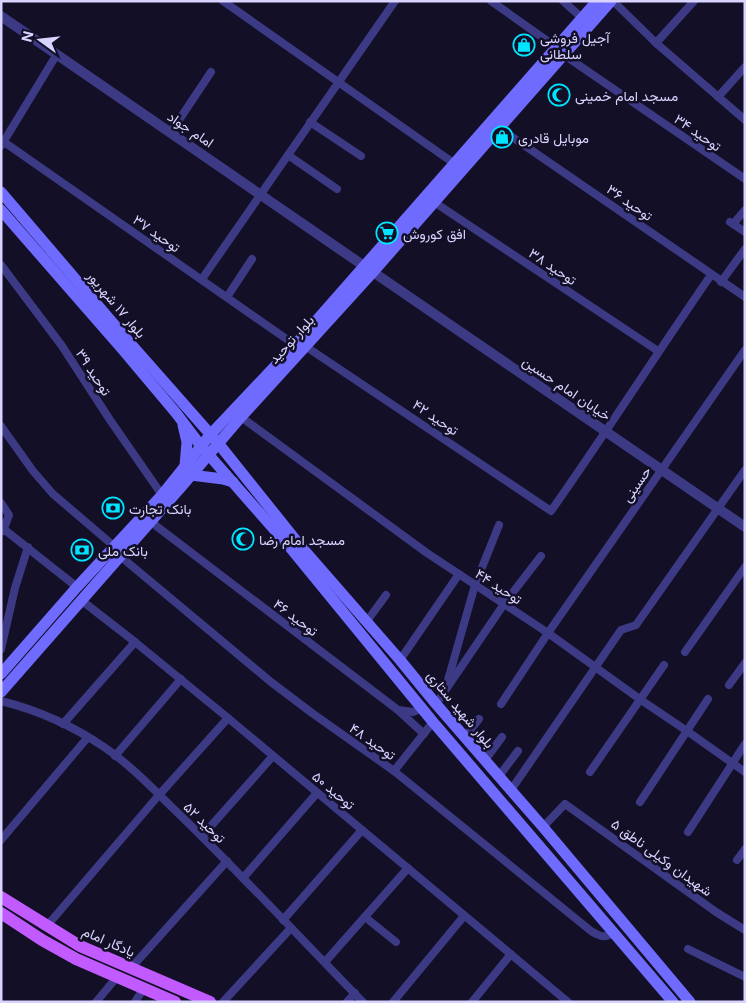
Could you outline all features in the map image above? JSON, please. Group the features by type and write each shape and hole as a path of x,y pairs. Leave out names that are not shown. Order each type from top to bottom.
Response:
{"main road":[{"name":"بلوار توحید","path":"369,269 455,164 607,3"},
{"name":"بلوار توحید","path":"1,674 77,587 151,522 204,450 369,269 434,202 499,128 560,51 582,18 607,3"},
{"name":"بلوار ۱۷ شهریور","path":"1,192 181,413 204,450"},
{"name":"بلوار ۱۷ شهریور","path":"1,210 181,413 195,418 214,439"},
{"name":"بلوار توحید","path":"229,423 241,417 300,345"},
{"path":"181,413 187,442 188,471 233,482"},
{"path":"195,418 211,422 229,423 228,443 233,463"},
{"name":"بلوار شهید ستاری","path":"214,439 298,543 543,827 690,1002"},
{"name":"بلوار شهید ستاری","path":"204,450 295,553 433,722 673,1002"},
{"name":"بلوار توحید","path":"1,692 81,600 162,495 188,471"},
{"name":"یادگار امام","path":"1,897 80,946 210,1002"},
{"path":"1,913 62,952 172,1001"},
{"path":"613,933 622,923"}],"street":[{"path":"223,1 455,164"},
{"path":"202,279 395,1"},
{"name":"توحید ۳۴","path":"491,1 745,179"},
{"path":"563,1 582,18"},
{"path":"656,43 694,1"},
{"path":"607,3 745,120"},
{"name":"امام جواد","path":"1,16 369,269"},
{"path":"2,144 57,54"},
{"path":"718,97 745,67"},
{"path":"170,132 211,72"},
{"path":"310,122 362,156"},
{"name":"توحید ۳۶","path":"499,128 745,297"},
{"name":"توحید ۳۷","path":"2,144 300,345"},
{"path":"288,155 337,189"},
{"name":"توحید ۳۸","path":"434,202 658,351"},
{"path":"745,210 732,223 745,232"},
{"path":"721,282 744,253"},
{"path":"227,297 252,259"},
{"name":"توحید ۳۹","path":"2,269 62,346 162,495"},
{"name":"خیابان امام حسین","path":"369,269 745,527"},
{"path":"606,432 658,351 711,275"},
{"name":"توحید ۴۲","path":"300,345 551,511 606,432"},
{"name":"حسینی","path":"501,704 548,633 745,350"},
{"name":"توحید ۴۴","path":"241,417 475,586 548,633 640,700 745,772"},
{"name":"توحید ۴۸","path":"1,426 33,472 53,494 271,682 394,771 591,931 602,937 607,937 613,933"},
{"path":"511,790 621,630 636,625 745,470"},
{"path":"1,503 9,515 2,530 28,547 77,587"},
{"name":"توحید ۴۶","path":"151,522 398,710 424,734"},
{"path":"445,693 475,586 499,525"},
{"path":"1,649 15,588 28,547"},
{"path":"436,704 504,604 541,556"},
{"path":"685,652 745,567"},
{"path":"400,660 459,574"},
{"path":"367,621 386,595"},
{"name":"توحید ۵۰","path":"81,600 181,679 568,1002"},
{"path":"63,724 135,642"},
{"path":"729,685 745,663"},
{"path":"590,772 664,665"},
{"path":"114,756 181,679"},
{"path":"640,802 708,699"},
{"name":"توحید ۵۲","path":"1,701 22,706 63,724 88,737 114,756 202,836 363,1002"},
{"path":"398,710 413,712 422,708"},
{"path":"46,926 228,718"},
{"path":"465,737 479,719"},
{"path":"394,771 433,722"},
{"path":"484,760 502,736"},
{"path":"1,840 88,737"},
{"path":"688,832 745,744"},
{"path":"498,776 518,751"},
{"path":"202,836 273,756"},
{"path":"244,878 317,793"},
{"name":"شهیدان وکیلی ناطق ۵","path":"543,827 565,804 716,912 745,930"},
{"path":"283,920 362,830"},
{"path":"737,860 745,849"},
{"path":"131,968 226,861"},
{"path":"325,962 408,868"},
{"path":"393,1002 464,916"},
{"path":"365,917 396,942"},
{"path":"223,1002 291,928"},
{"path":"688,949 745,977"},
{"path":"472,1002 511,954"},
{"path":"96,1002 117,977"},
{"path":"135,1002 144,988"},
{"path":"347,1002 355,993"}],"place":[{"name":"آجیل فروشی سلطانی","path":"524,45"},
{"name":"مسجد امام خمینی","path":"559,95"},
{"name":"موبایل قادری","path":"502,137"},
{"name":"افق کوروش","path":"387,233"},
{"name":"بانک تجارت","path":"113,508"},
{"name":"مسجد امام رضا","path":"243,539"},
{"name":"بانک ملی","path":"82,550"}]}
